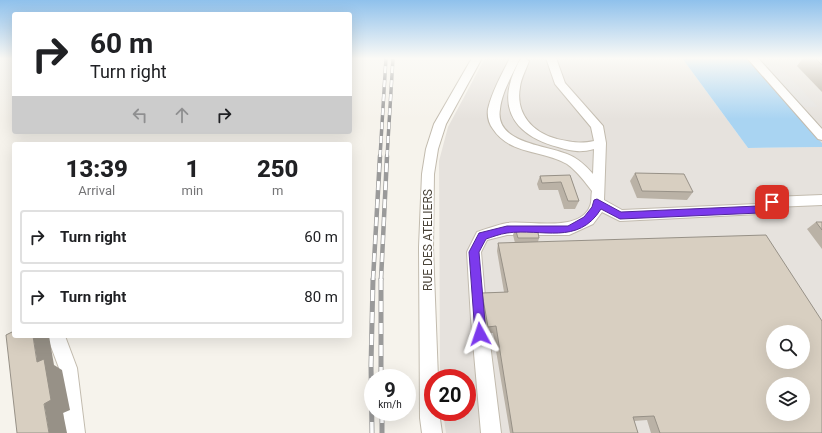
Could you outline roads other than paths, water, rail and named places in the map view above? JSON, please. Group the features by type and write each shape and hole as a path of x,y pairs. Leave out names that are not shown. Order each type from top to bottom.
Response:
{"street":[{"name":"RUE DES ATELIERS","path":"432,433 430,418 426,247 428,174 432,149 440,124 466,78"},
{"path":"507,78 494,110 496,125 504,135 515,143 532,150 559,155 571,161 583,171 598,196 620,216 760,209 772,202 822,200"},
{"path":"518,78 514,95 516,110 524,127 533,134 547,141 584,148 600,143"},
{"path":"490,433 474,252 482,236 507,229 569,229 588,220 597,208 600,172 600,143 597,126 560,84 558,78"},
{"path":"770,78 822,136"},
{"path":"57,338 68,368 75,433"}],"water":[{"path":"697,78 765,78 822,143 822,147 748,148"}],"railway":[{"path":"380,157 385,78"},
{"path":"387,157 392,78"},
{"path":"373,280 380,156"},
{"path":"381,280 387,156"},
{"path":"372,433 371,365 373,279"},
{"path":"381,280 381,369"},
{"path":"382,421 382,433"}]}
